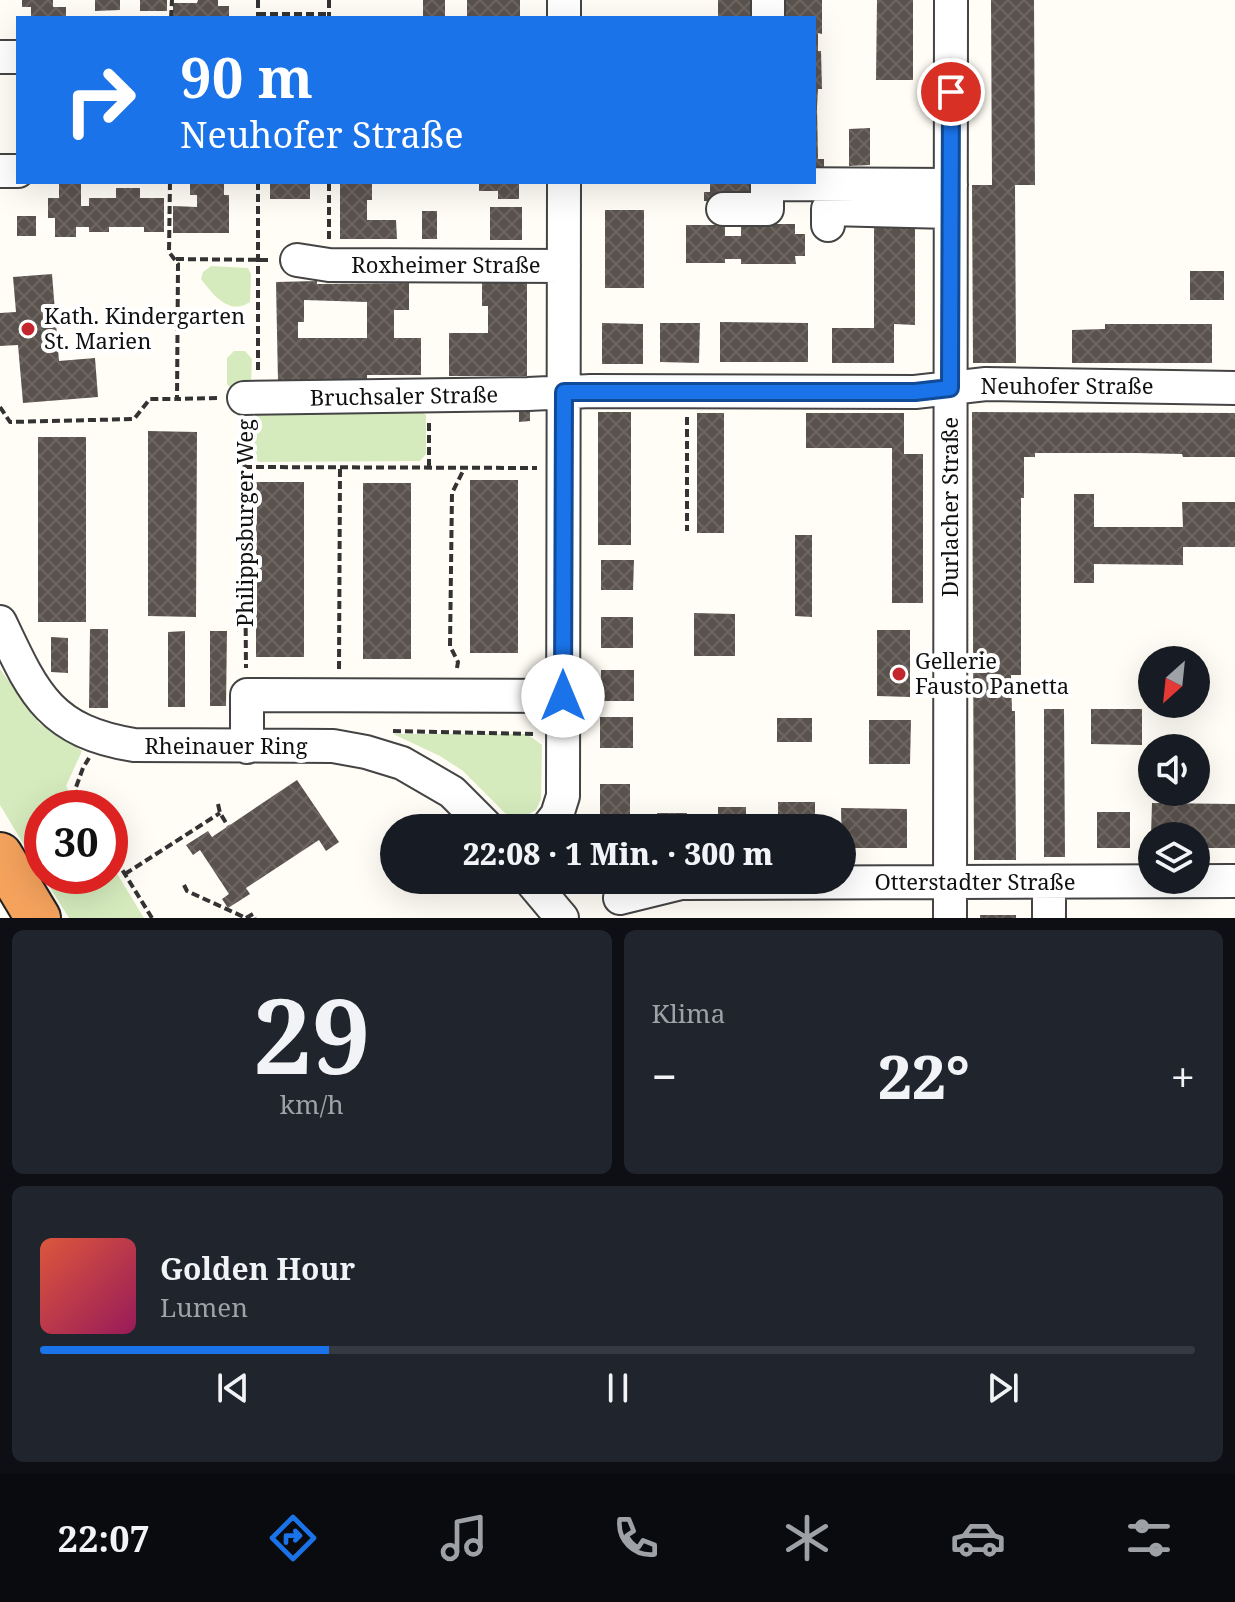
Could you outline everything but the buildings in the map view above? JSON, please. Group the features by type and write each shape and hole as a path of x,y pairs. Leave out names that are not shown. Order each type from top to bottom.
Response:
{"highway":[{"path":"0,855 38,918"}],"street":[{"name":"Durlacher Straße","path":"950,918 951,0"},
{"path":"557,814 563,796 564,184"},
{"path":"723,209 767,209 767,184"},
{"path":"779,184 950,198"},
{"path":"828,225 828,209 950,198"},
{"name":"Roxheimer Straße","path":"297,260 329,265 564,266"},
{"name":"Neuhofer Straße","path":"564,392 915,392 986,384 1235,388"},
{"name":"Bruchsaler Straße","path":"251,398 564,392"},
{"name":"Rheinauer Ring","path":"0,622 37,694 54,713 77,729 102,740 134,745 333,746 366,752 402,763 452,792 474,814"},
{"path":"247,747 247,695 563,696"},
{"name":"Otterstadter Straße","path":"620,898 681,883 1235,881"},
{"path":"1049,882 1049,918"},
{"path":"542,894 562,918"}],"path":[{"path":"258,0 258,16 329,16 329,0"},
{"path":"170,184 169,252 178,264 177,399"},
{"path":"251,398 258,184"},
{"name":"Roxheimer Straße","path":"329,184 329,265"},
{"path":"174,259 257,260"},
{"path":"687,390 687,531"},
{"path":"429,467 430,395"},
{"name":"Philippsburger Weg","path":"0,407 10,422 134,419 150,399 251,398 244,467 247,695"},
{"path":"429,433 439,434"},
{"path":"244,467 563,468"},
{"path":"339,696 340,467"},
{"path":"457,696 458,662 450,646 452,493 465,467"},
{"path":"366,752 383,731 563,734"},
{"path":"75,790 83,768 102,740"},
{"path":"218,804 228,826"},
{"path":"128,872 220,813"},
{"path":"128,879 152,918"},
{"path":"184,885 187,891 246,918 253,914 255,918"}],"green space":[{"path":"211,266 248,268 251,274 250,302 236,307 222,302 201,279 203,272"},
{"path":"234,351 245,351 252,359 251,385 233,390 227,384 227,358"},
{"path":"418,409 426,415 426,454 420,461 259,462 250,455 251,418 255,410"},
{"path":"0,669 39,723 82,751 66,786 68,790 24,790 24,845 0,805"},
{"path":"393,734 527,734 542,745 541,799 536,810 529,814 505,813 463,771 440,756"},
{"path":"128,892 144,918 69,918 54,894"}],"place":[{"name":"Kath. Kindergarten St. Marien","path":"28,329"},
{"name":"Gellerie Fausto Panetta","path":"899,674"}],"route":[{"path":"563,696 564,392 915,392 950,388 951,92"}]}
